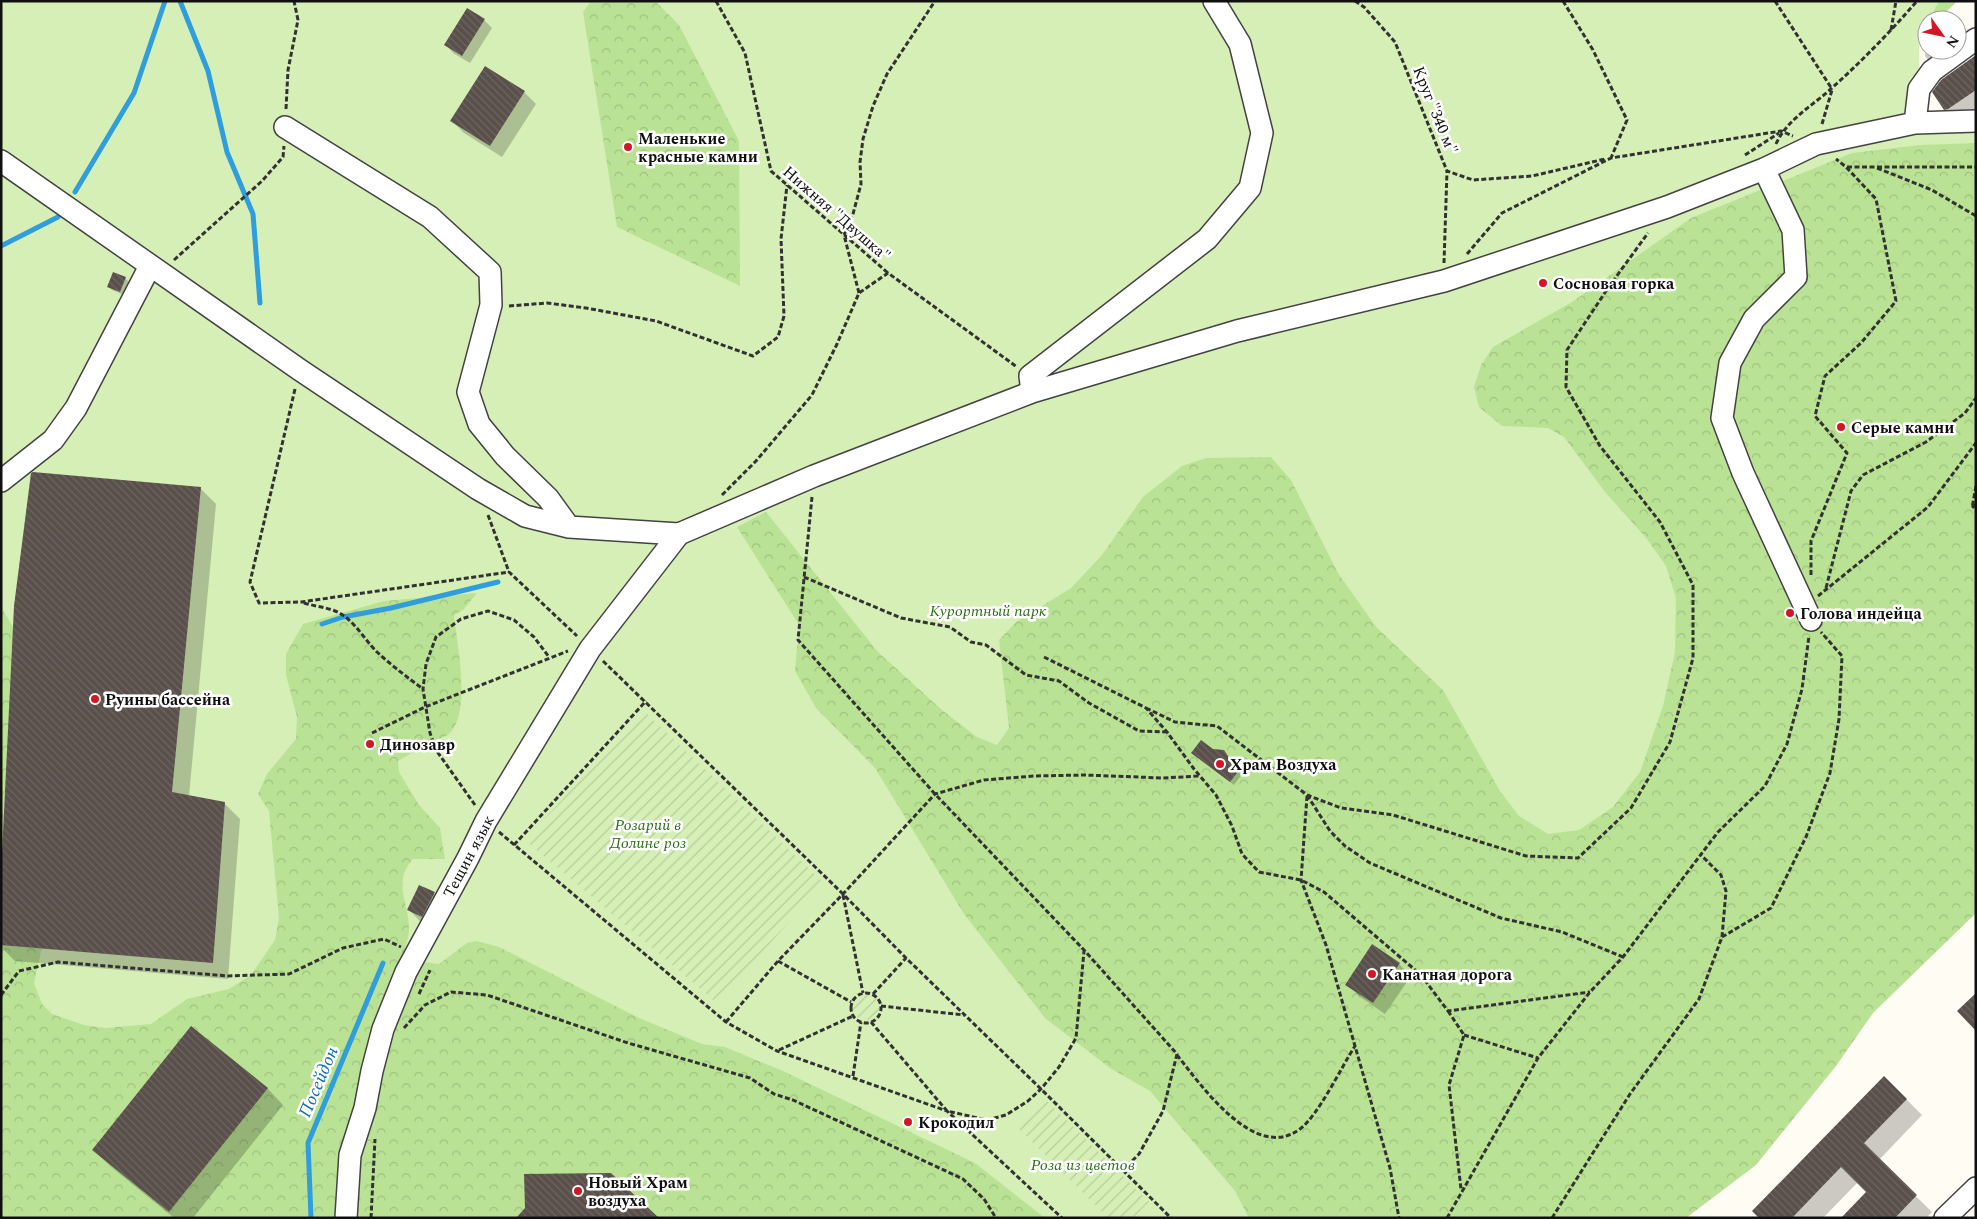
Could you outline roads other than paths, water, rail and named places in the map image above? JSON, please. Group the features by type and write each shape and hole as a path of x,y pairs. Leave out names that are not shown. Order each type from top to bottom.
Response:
{"street":[{"path":"1031,384 1207,239 1250,188 1262,133 1240,44 1214,1"},
{"path":"1915,123 1919,90 1923,83 1932,71 1976,39"},
{"path":"1,161 300,370 478,489 525,516 570,527 679,534 1031,384 1237,331 1444,281 1667,207 1764,169 1816,144 1915,123 1976,121"},
{"path":"285,127 430,217 490,272 491,305 468,392 479,424 505,456 548,498 570,527"},
{"path":"1764,169 1793,230 1796,277 1754,319 1730,362 1722,418 1743,473 1811,611"},
{"path":"1,481 53,440 76,408 155,270"},
{"name":"Тещин язык","path":"346,1218 350,1155 365,1108 383,1029 406,972 423,960 486,821 590,649 679,534"},
{"path":"1945,1218 1976,1188"}],"waterway":[{"path":"75,192 134,93 165,1"},
{"path":"180,1 208,71 227,152 253,214 260,303"},
{"path":"1,246 58,217"},
{"path":"322,624 343,617 391,608 498,582"},
{"name":"Посейдон","path":"311,1218 308,1143 383,963"}],"place":[{"name":"Маленькие красные камни","path":"628,147"},
{"name":"Сосновая горка","path":"1543,283"},
{"name":"Серые камни","path":"1841,427"},
{"name":"Голова индейца","path":"1790,613"},
{"name":"Руины бассейна","path":"95,699"},
{"name":"Динозавр","path":"370,744"},
{"name":"Храм Воздуха","path":"1220,764"},
{"name":"Канатная дорога","path":"1372,974"},
{"name":"Крокодил","path":"908,1122"},
{"name":"Новый Храм воздуха","path":"578,1191"}],"park label":[{"name":"Курортный парк","path":"988,610"},
{"name":"Розарий в Долине роз","path":"648,833"},
{"name":"Роза из цветов","path":"1083,1164"}]}
